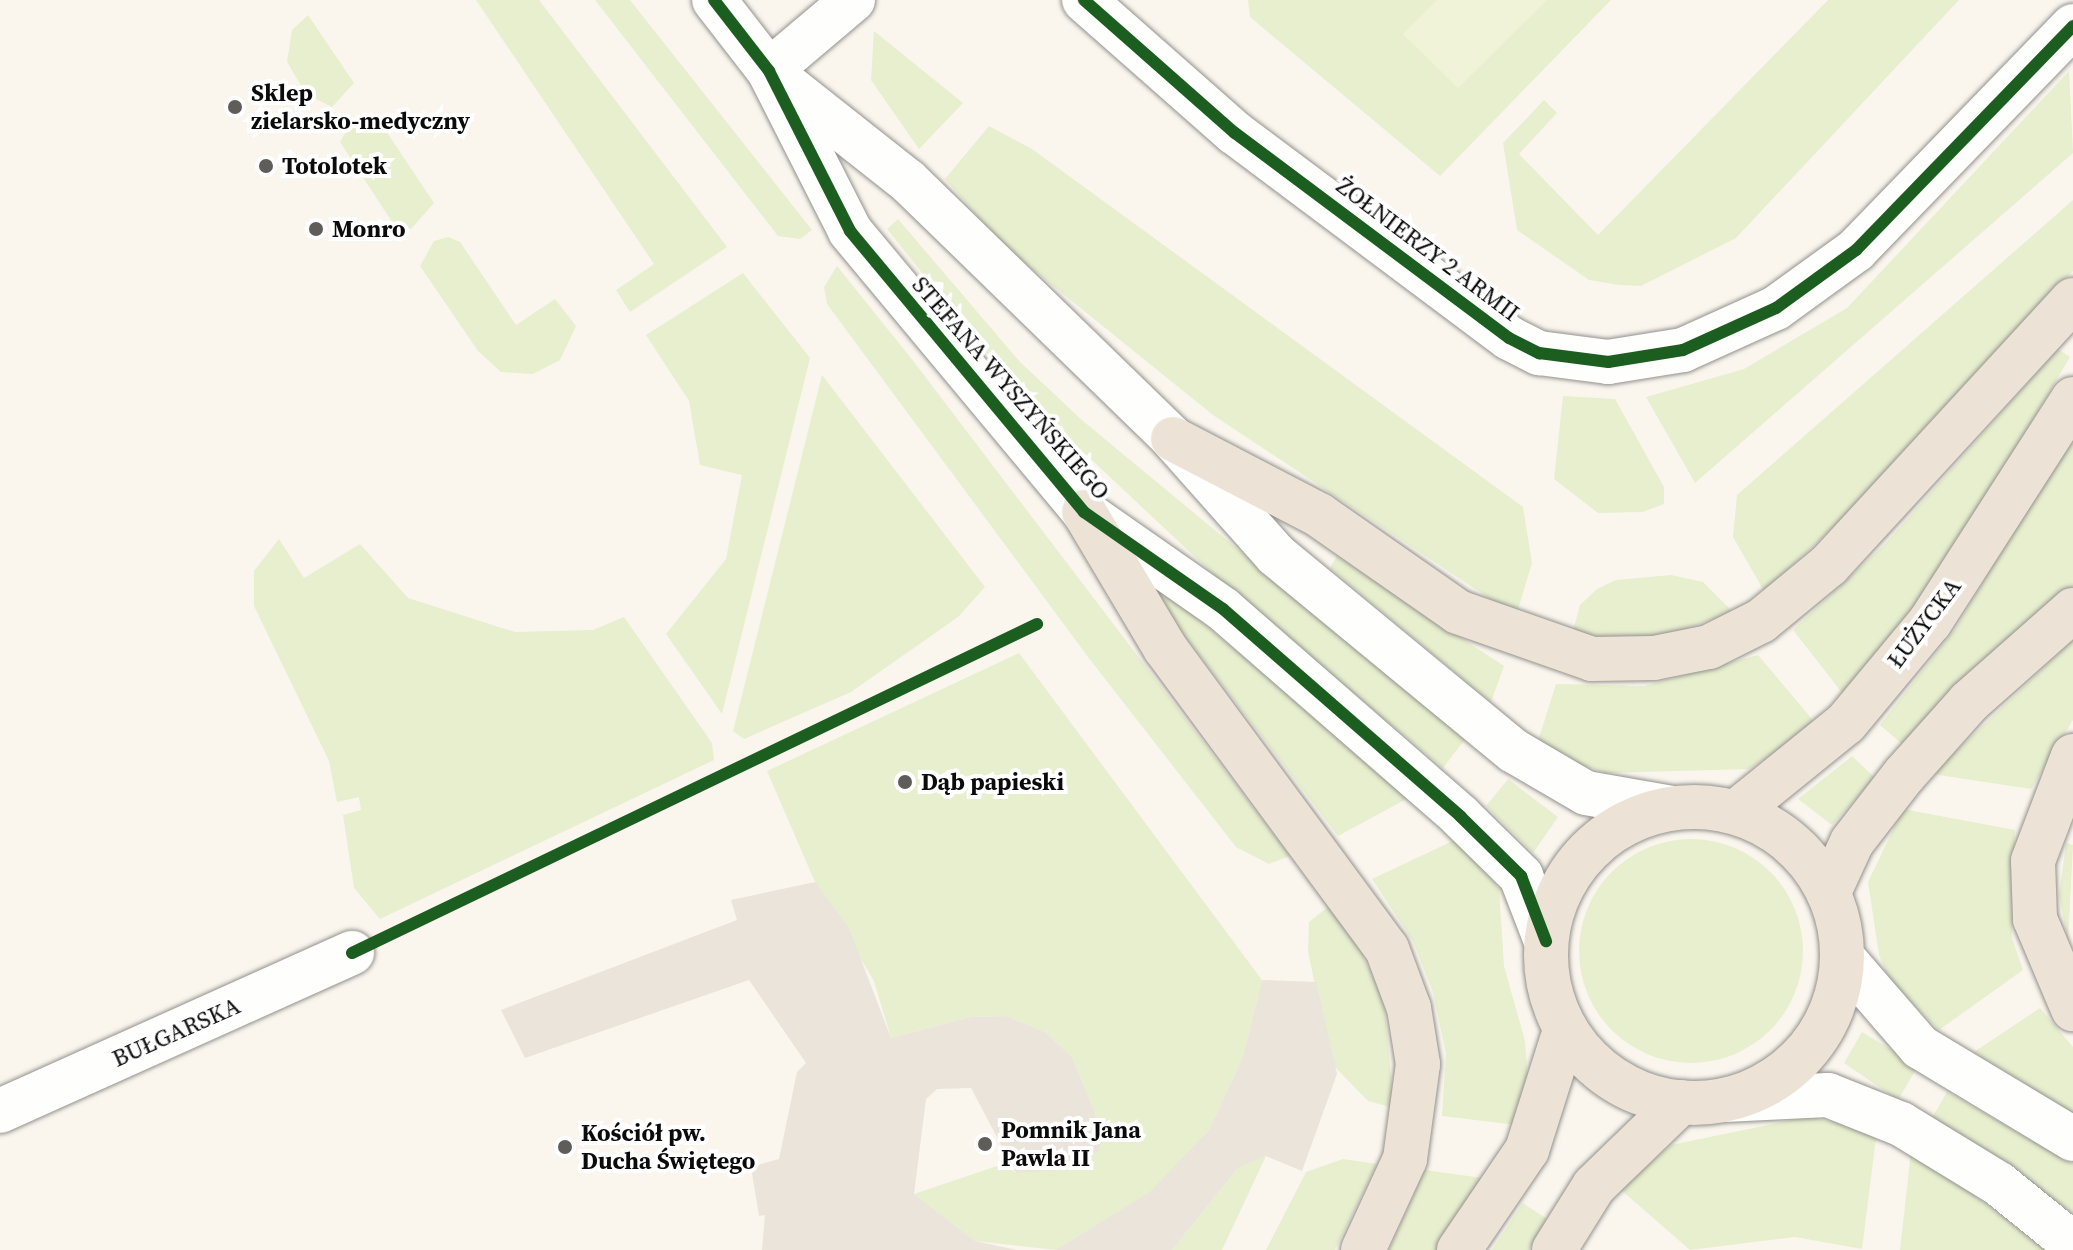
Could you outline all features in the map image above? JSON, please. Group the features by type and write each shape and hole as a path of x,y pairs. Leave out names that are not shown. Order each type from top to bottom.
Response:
{"main road":[{"path":"1173,439 1319,515 1458,612 1592,659 1654,658 1709,647 1761,621 1829,565 2073,300"},
{"name":"ŁUŻYCKA","path":"1736,812 1846,723 1930,622 2073,399"},
{"path":"1084,512 1165,648 1387,949 1409,1008 1418,1064 1405,1159 1363,1250"},
{"path":"1829,892 1852,842 1904,775 1969,702 2073,610"},
{"path":"2073,756 2033,861 2035,919 2073,1009"},
{"path":"1672,808 1736,812 1791,842 1829,892 1843,958 1819,1035 1761,1087 1724,1100 1681,1102 1635,1091 1595,1066 1565,1030 1548,988 1546,941 1558,893 1586,853 1625,823 1672,808"},
{"path":"1459,1250 1527,1150 1565,1030"},
{"path":"1554,1250 1594,1186 1681,1102"}],"street":[{"name":"STEFANA WYSZYŃSKIEGO","path":"714,0 769,71 850,231 1084,512 1223,609 1460,816 1521,876 1546,941"},
{"path":"769,71 853,0"},
{"name":"ŻOŁNIERZY 2 ARMII","path":"1084,0 1235,133 1509,338 1539,353 1608,362 1683,350 1776,308 1856,250 2073,26"},
{"name":"STEFANA WYSZYŃSKIEGO","path":"769,71 908,181 1173,439 1276,555 1514,751 1586,793 1672,808"},
{"name":"BUŁGARSKA","path":"0,1111 352,953"},
{"path":"1843,958 1920,1047 2073,1139"},
{"path":"1724,1100 1828,1095 1901,1124 1999,1184 2073,1244"}],"green space":[{"path":"476,0 539,0 727,247 630,312 616,290 654,264"},
{"path":"595,0 630,0 812,230 800,239 778,236"},
{"path":"1248,0 1611,0 1440,176 1250,17"},
{"path":"1437,0 1547,0 1458,88 1403,34"},
{"path":"1828,0 1959,0 1736,238 1641,286 1589,280 1517,230 1503,143 1544,100 1557,113 1519,154 1598,235"},
{"path":"308,15 354,83 332,107 306,94 287,62 292,30"},
{"path":"874,31 963,103 919,149 871,80"},
{"path":"2069,71 2073,153 1695,483 1646,397 1744,369 1847,308"},
{"path":"366,117 382,125 434,203 411,229 394,225 340,142 354,118"},
{"path":"989,126 1032,149 1523,507 1532,563 1516,616 1213,415 1005,247 945,179"},
{"path":"2073,200 2073,271 1840,521 1764,591 1733,537 1737,495"},
{"path":"898,219 1020,362 1083,421 1466,738 1443,768 1228,588 1012,385 887,229"},
{"path":"448,237 460,242 516,325 555,299 576,326 560,360 533,374 501,372 478,351 420,266 434,241"},
{"path":"837,266 914,362 1290,856 1269,864 1236,847 1088,657 827,304 824,287"},
{"path":"743,273 810,358 722,714 666,634 726,559 742,475 700,465 689,401 646,335"},
{"path":"2058,349 2070,357 1937,584 1843,694 1793,630 1886,543"},
{"path":"822,375 985,587 958,617 851,692 744,739 733,731"},
{"path":"1563,396 1615,399 1664,487 1664,504 1643,512 1598,513 1554,479"},
{"path":"2073,430 2073,586 1973,669 1902,744 1880,725 1956,628"},
{"path":"279,539 304,578 360,544 408,598 515,632 593,630 624,617 712,743 714,760 380,919 354,888 343,815 361,810 359,797 337,802 329,761 254,606 254,571"},
{"path":"1337,556 1504,666 1491,702 1330,568"},
{"path":"1671,575 1703,582 1733,612 1666,636 1611,639 1573,631 1580,605 1597,589 1616,580"},
{"path":"1170,596 1412,796 1338,836 1185,636 1161,599"},
{"path":"2073,640 2073,720 2031,789 1932,774"},
{"path":"1019,653 1262,980 1243,1057 1209,1130 1151,1192 1056,1250 975,1241 914,1194 1006,1163 1016,1173 1102,1130 1072,1057 1045,1032 1006,1016 971,1017 891,1038 874,981 815,882 767,771"},
{"path":"1758,655 1817,725 1749,769 1606,773 1565,760 1538,741 1556,684 1644,686"},
{"path":"1852,756 1875,778 1832,825 1798,799"},
{"path":"1508,779 1558,817 1533,853 1486,806"},
{"path":"1903,809 2015,830 2012,938 2023,970 1939,1030 1890,981 1879,955 1868,882"},
{"path":"1459,838 1499,889 1504,966 1525,1041 1528,1082 1517,1125 1442,1116 1446,1054 1433,992 1413,941 1372,879"},
{"path":"1691,839 1713,841 1734,848 1770,872 1794,908 1801,929 1801,973 1794,994 1770,1030 1734,1054 1713,1061 1691,1063 1669,1061 1648,1054 1612,1030 1588,994 1581,973 1579,951 1581,929 1588,908 1612,872 1648,848 1669,841"},
{"path":"2066,843 2073,845 2068,942 2059,895"},
{"path":"1329,906 1359,947 1384,1002 1394,1108 1368,1101 1331,1063 1308,951 1309,922"},
{"path":"2040,1008 2073,1047 2073,1113 1974,1052"},
{"path":"1862,1032 1918,1066 1898,1100 1844,1063"},
{"path":"1947,1092 2073,1164 2073,1213 1932,1118"},
{"path":"1806,1117 1877,1130 1862,1249 1795,1237 1690,1250 1620,1189 1671,1145"},
{"path":"1911,1152 1961,1186 2048,1250 1900,1250"},
{"path":"1266,1156 1222,1250 1172,1250 1238,1168"},
{"path":"1343,1159 1377,1164 1335,1250 1266,1250 1306,1172"},
{"path":"1425,1170 1482,1178 1438,1250 1389,1250"},
{"path":"1523,1203 1547,1219 1529,1250 1492,1250"}],"shaded area":[{"path":"815,882 849,928 891,1038 971,1017 1006,1016 1045,1032 1072,1057 1102,1130 1099,1151 1072,1169 1016,1173 971,1088 937,1089 926,1099 914,1194 975,1241 1017,1250 762,1250 765,1215 759,1216 751,1167 779,1159 797,1072 806,1063 749,980 525,1058 501,1010 737,920 731,900"},
{"path":"1262,980 1316,982 1337,1074 1302,1171 1266,1156 1238,1168 1172,1250 1056,1250 1150,1192 1209,1130 1243,1057"}],"cycle path":[{"path":"714,0 769,71 850,231 1084,512 1223,609 1460,816 1521,876 1546,941"},
{"path":"1084,0 1235,133 1509,338 1539,353 1608,362 1683,350 1776,308 1856,250 2073,26"},
{"path":"352,953 1037,624"}],"place":[{"name":"Sklep zielarsko-medyczny","path":"235,107"},
{"name":"Totolotek","path":"266,166"},
{"name":"Monro","path":"316,229"},
{"name":"Dąb papieski","path":"905,782"},
{"name":"Pomnik Jana Pawla II","path":"985,1144"},
{"name":"Kościół pw. Ducha Świętego","path":"565,1147"}]}
